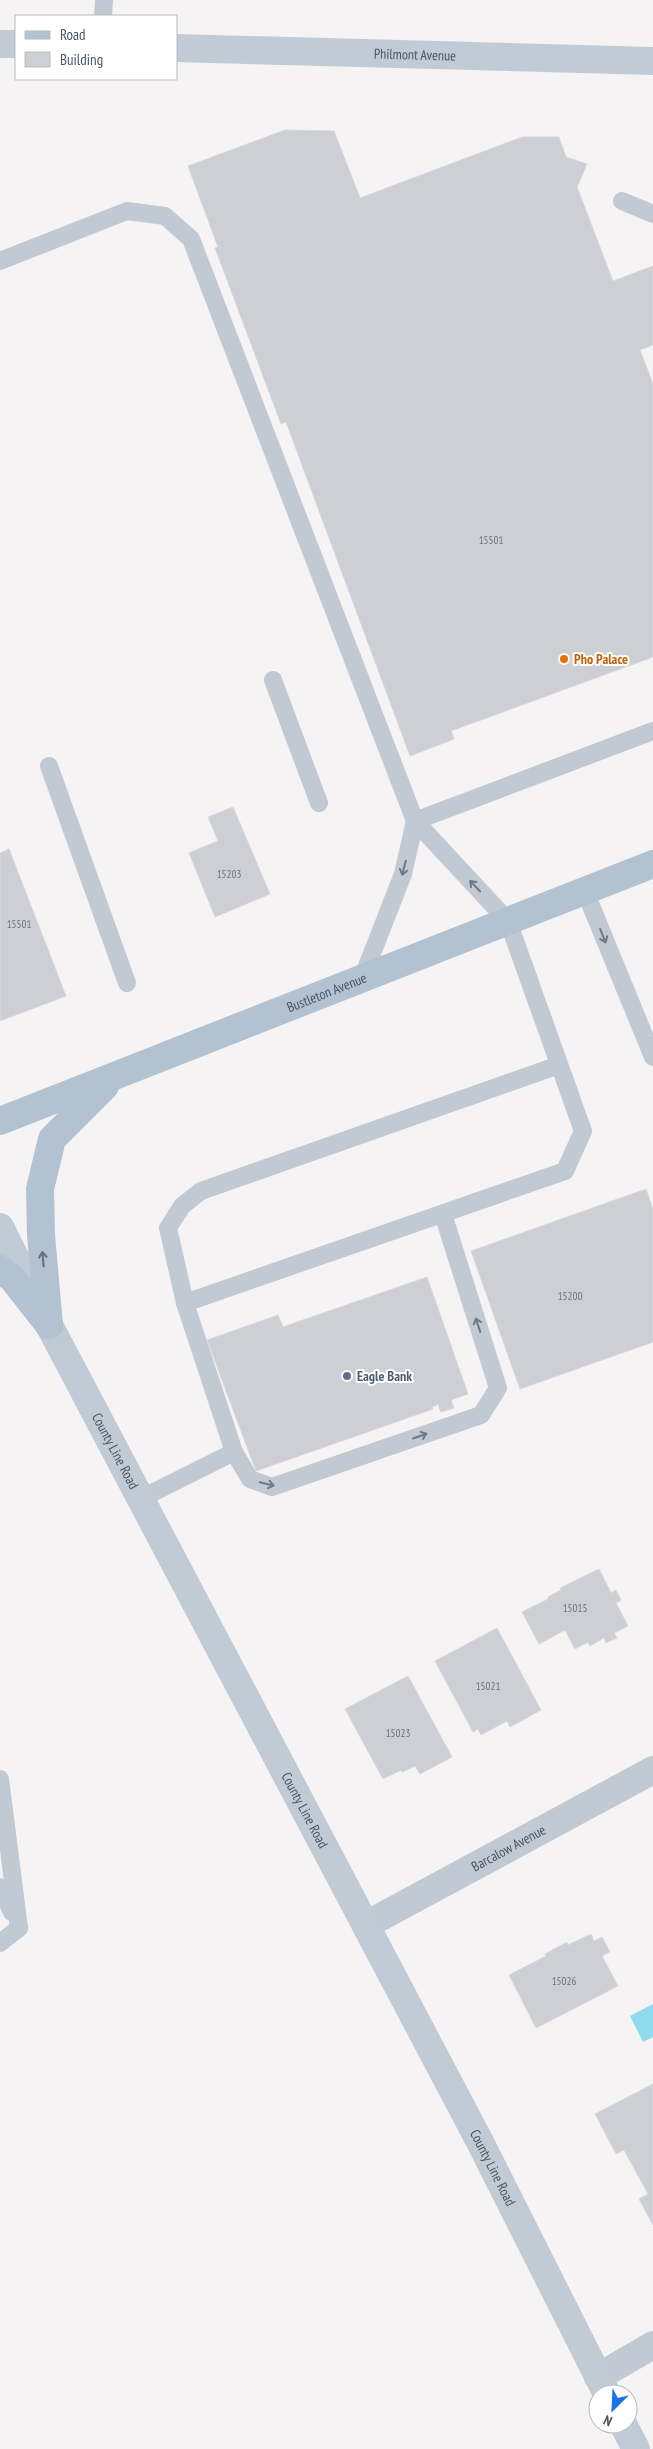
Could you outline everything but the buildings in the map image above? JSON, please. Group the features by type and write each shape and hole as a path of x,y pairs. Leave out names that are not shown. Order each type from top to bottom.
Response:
{"main road":[{"path":"0,44 15,44"},
{"name":"Philmont Avenue","path":"178,48 653,61"},
{"name":"Bustleton Avenue","path":"0,1121 114,1078 653,864"},
{"path":"48,1325 41,1235 40,1189 52,1139 114,1078"},
{"name":"County Line Road","path":"0,1227 48,1325 480,2142 601,2384"},
{"path":"0,1269 13,1279 48,1325"},
{"path":"628,2434 636,2449"}],"street":[{"name":"Barcalow Avenue","path":"366,1924 653,1770"},
{"path":"603,2384 653,2345"}],"lane":[{"path":"103,15 104,0"},
{"path":"622,201 653,214"},
{"path":"0,261 127,211 165,216 191,240 415,821 508,921 583,1131 565,1172 185,1303"},
{"path":"273,680 319,803"},
{"path":"415,821 653,731"},
{"path":"49,766 127,983"},
{"path":"362,979 403,874 415,821"},
{"path":"585,891 647,1026 653,1057"},
{"path":"443,1214 498,1388 481,1415 272,1487 250,1479 234,1452 185,1303 168,1228 182,1206 201,1191 559,1065"},
{"path":"140,1499 234,1452"},
{"path":"0,1779 19,1928"},
{"path":"0,1887 19,1928"},
{"path":"0,1943 19,1928"}],"water":[{"path":"653,2004 653,2037 643,2042 630,2016"}],"place":[{"name":"Pho Palace","path":"564,659"},
{"name":"Eagle Bank","path":"347,1376"}]}
